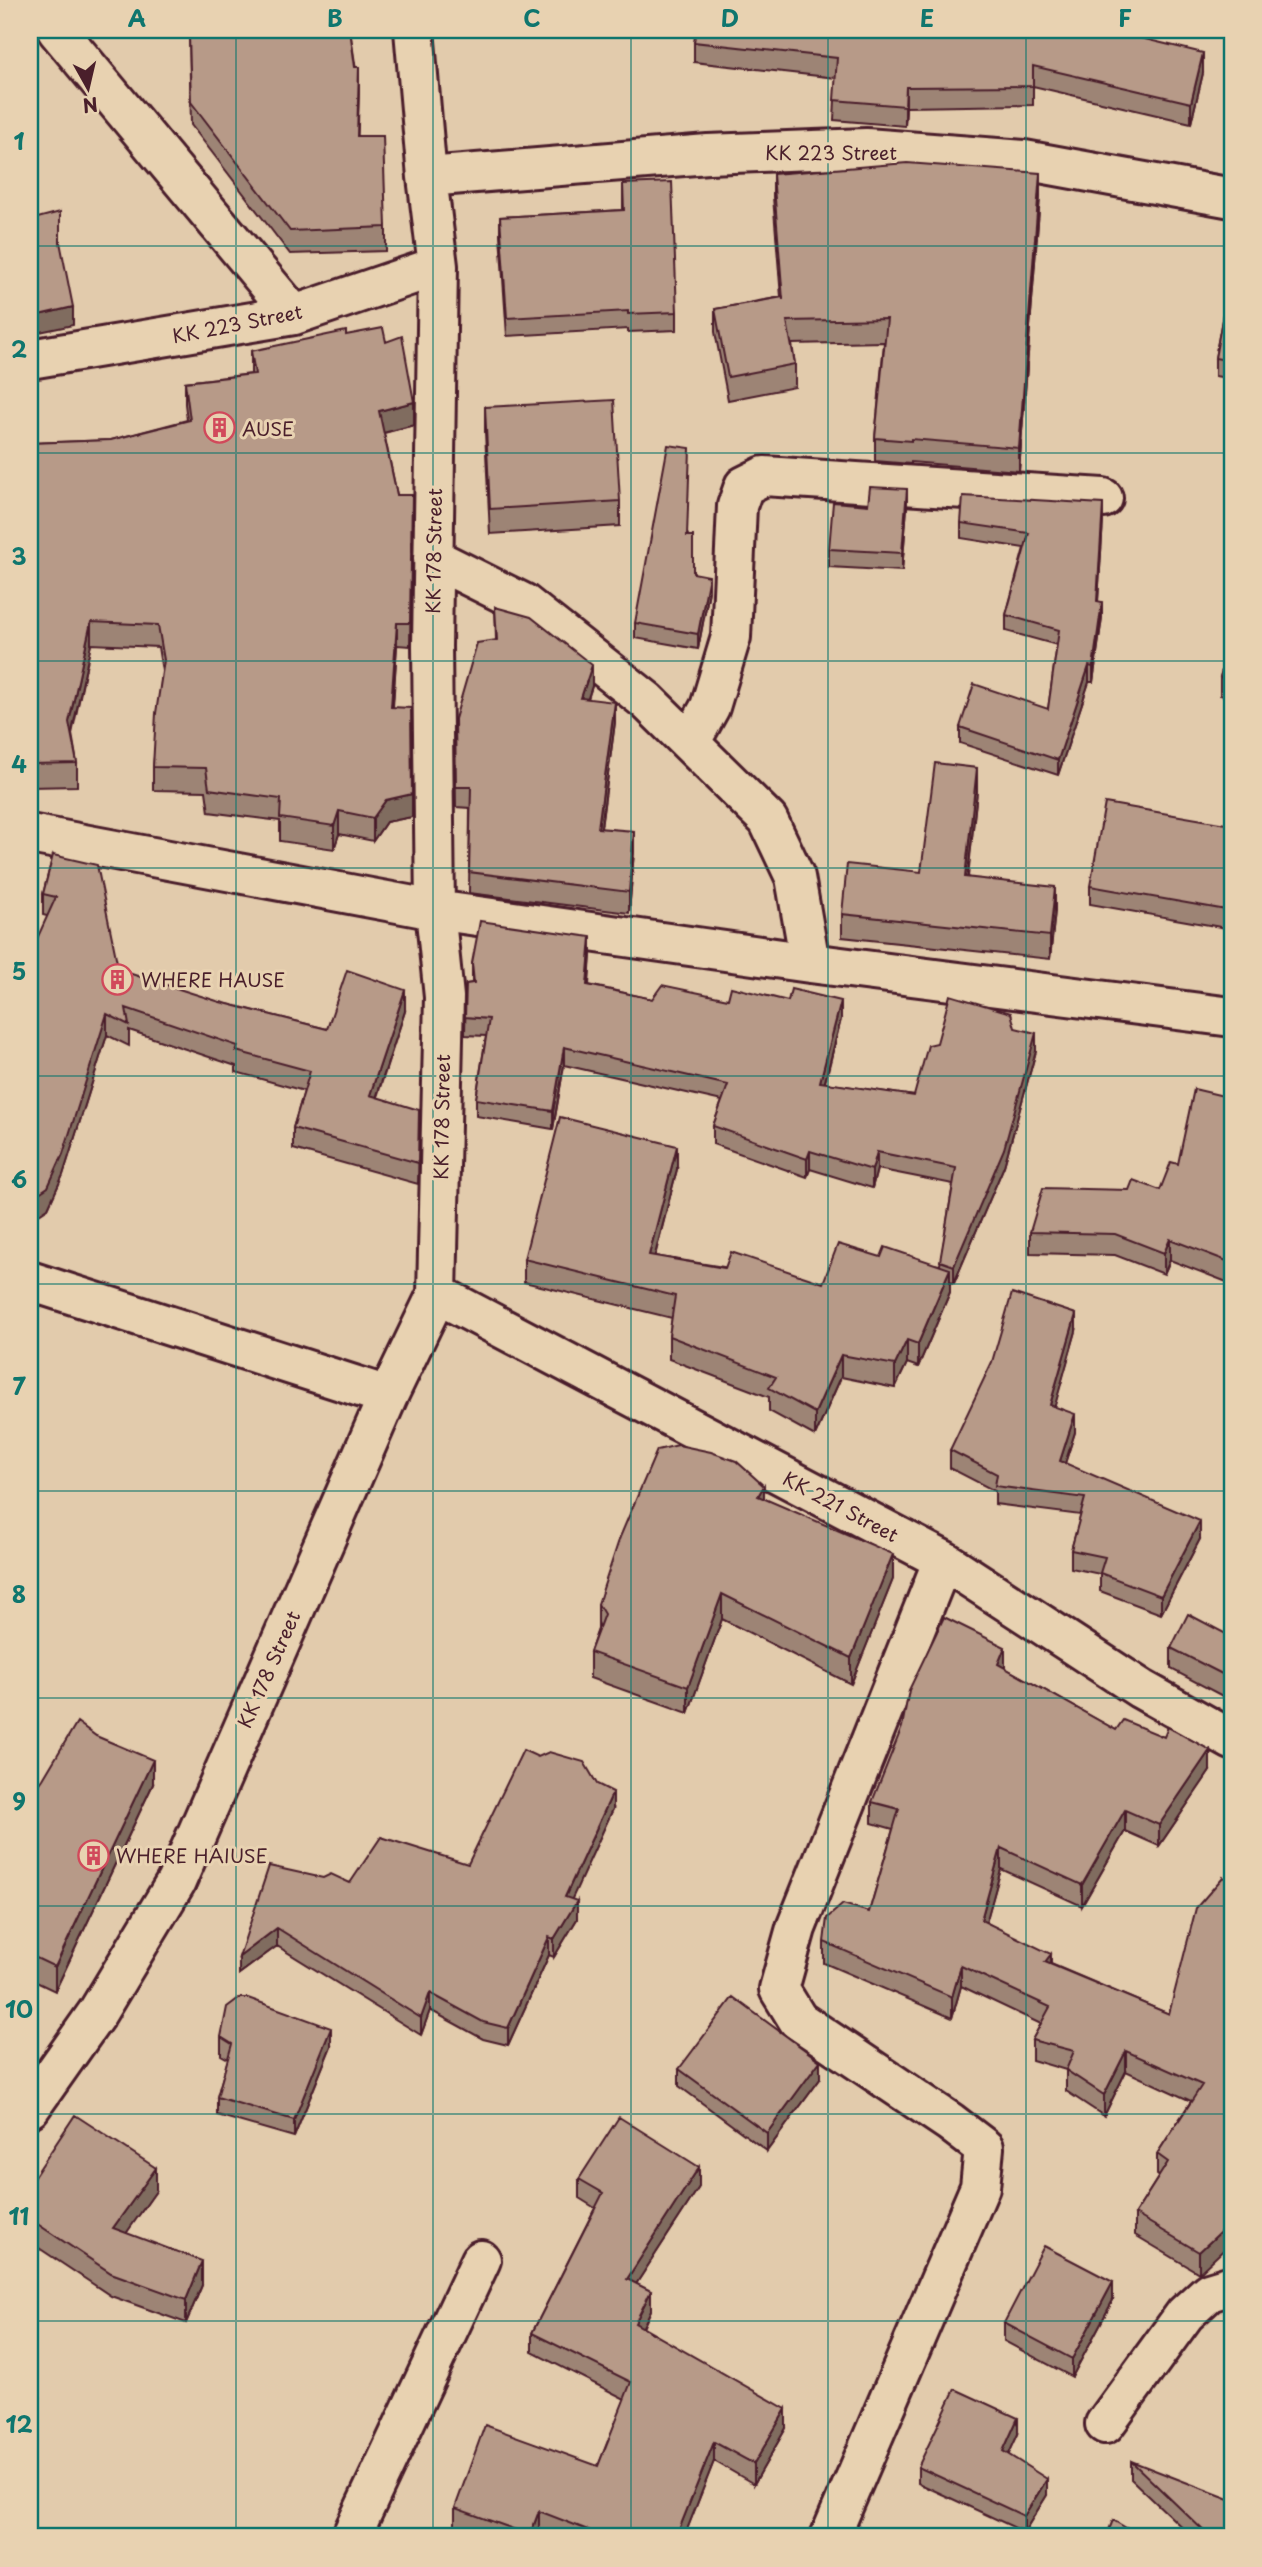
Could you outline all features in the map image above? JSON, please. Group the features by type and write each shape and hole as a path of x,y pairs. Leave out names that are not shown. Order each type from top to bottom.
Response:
{"street":[{"path":"57,30 293,315"},
{"name":"KK 178 Street","path":"30,2108 97,2013 176,1882 388,1396 437,1294 444,997 435,910 433,558 438,266 414,30"},
{"name":"KK 223 Street","path":"428,177 708,154 866,148 1024,160 1232,198"},
{"name":"KK 223 Street","path":"30,359 293,315 438,266"},
{"path":"690,743 710,707 731,636 737,506 744,486 764,476 1103,498"},
{"path":"433,558 523,603 647,701 768,820 796,877 810,963"},
{"path":"30,834 435,910 810,963 1232,1017"},
{"path":"30,1281 388,1396"},
{"name":"KK 221 Street","path":"437,1294 943,1560 1141,1689 1232,1740"},
{"path":"830,2537 980,2187 984,2148 950,2122 798,2020 779,1989 796,1928 943,1560"},
{"path":"351,2537 481,2260"},
{"path":"1105,2424 1185,2314 1209,2292 1232,2285"}],"building":[{"path":"246,30 350,30 355,67 359,67 357,136 383,136 386,227 290,231 191,102 189,36 248,38"},
{"path":"696,30 1117,30 1116,32 1203,53 1191,103 1033,66 1033,86 906,87 905,106 834,100 837,58 694,42"},
{"path":"907,163 1040,173 1019,448 875,438 887,319 787,321 795,364 728,377 715,309 783,297 773,174"},
{"path":"672,182 677,312 628,314 628,311 507,318 500,217 624,210 623,184"},
{"path":"60,212 60,242 73,307 30,317 30,220"},
{"path":"1232,265 1232,361 1215,358"},
{"path":"383,328 386,342 402,336 414,402 379,411 397,495 412,495 410,623 397,623 391,707 411,708 412,794 386,800 373,818 339,811 334,826 280,818 281,799 209,789 206,768 153,767 156,713 164,660 158,625 91,622 69,722 77,763 30,764 30,443 111,440 190,420 185,382 255,374 251,351 346,331 346,335"},
{"path":"614,400 620,501 490,509 485,407"},
{"path":"668,445 690,448 687,536 693,536 693,573 709,576 698,634 635,623"},
{"path":"870,487 907,489 902,553 829,549 833,502 868,505"},
{"path":"963,496 1103,504 1097,601 1102,602 1093,667 1089,666 1058,760 960,727 974,684 1048,709 1059,630 1006,615 1029,533 961,523"},
{"path":"495,607 531,617 592,665 581,698 615,702 598,828 634,831 629,892 469,872 471,787 456,787 455,719 477,643 497,640"},
{"path":"1232,637 1232,681 1220,677"},
{"path":"935,763 977,768 965,877 1055,887 1050,936 842,914 847,864 921,872"},
{"path":"1105,803 1232,825 1232,911 1090,886"},
{"path":"53,855 97,865 120,977 122,971 220,1002 327,1029 347,970 405,990 370,1095 419,1110 418,1163 293,1128 310,1071 236,1051 238,1046 126,1008 129,1025 107,1014 63,1154 48,1187 30,1199 30,954 56,897 43,894"},
{"path":"480,921 591,937 587,985 652,999 662,985 728,999 731,987 788,1001 791,989 841,1001 820,1082 914,1096 928,1045 937,1043 950,995 1011,1013 1015,1028 1036,1033 1004,1149 954,1266 940,1261 956,1168 877,1152 872,1170 810,1151 807,1159 713,1126 728,1085 564,1047 553,1111 476,1099 489,1019 465,1017 466,984 474,983 472,963"},
{"path":"1194,1089 1232,1098 1232,1153 1229,1168 1232,1169 1232,1263 1170,1239 1164,1253 1115,1234 1030,1232 1043,1188 1129,1190 1133,1180 1160,1190 1171,1162 1178,1164"},
{"path":"560,1117 677,1146 649,1255 725,1268 731,1252 823,1283 838,1244 881,1257 885,1247 950,1269 918,1344 907,1340 895,1365 841,1355 815,1413 769,1388 776,1377 669,1336 675,1296 524,1259"},
{"path":"1012,1293 1076,1314 1050,1405 1075,1414 1060,1461 1200,1521 1161,1596 1100,1573 1105,1557 1071,1550 1085,1498 995,1486 997,1474 950,1450 992,1362"},
{"path":"678,1445 736,1461 764,1486 758,1496 893,1554 851,1658 722,1594 688,1687 590,1652 604,1614 598,1604 620,1537 657,1450"},
{"path":"1188,1614 1232,1637 1232,1679 1171,1648"},
{"path":"944,1617 1005,1647 998,1664 1116,1730 1123,1720 1164,1737 1168,1727 1210,1750 1159,1825 1125,1810 1082,1885 1001,1848 981,1920 1051,1954 1045,1962 1169,2014 1196,1908 1223,1877 1232,1881 1232,2221 1199,2252 1135,2214 1168,2162 1157,2154 1202,2085 1126,2051 1104,2095 1066,2070 1074,2051 1032,2040 1050,2007 961,1966 952,1997 824,1942 827,1918 843,1904 869,1912 899,1809 872,1802 902,1727 909,1690"},
{"path":"77,1722 96,1736 153,1760 55,1967 30,1955 30,1797"},
{"path":"523,1750 538,1757 549,1752 584,1762 597,1784 613,1792 565,1897 577,1901 554,1939 549,1937 508,2028 483,2022 430,1993 421,2018 277,1928 239,1957 269,1866 323,1878 331,1874 350,1883 381,1837 468,1864"},
{"path":"733,1997 820,2061 767,2133 679,2069"},
{"path":"239,1998 248,1998 331,2028 294,2120 217,2097 232,2044 221,2037 227,2007"},
{"path":"75,2115 156,2168 113,2228 202,2261 186,2300 111,2273 30,2219 30,2183"},
{"path":"619,2117 699,2167 627,2279 651,2291 635,2323 786,2409 754,2464 714,2442 676,2537 606,2537 539,2511 530,2535 455,2508 485,2425 598,2466 631,2382 532,2333 603,2193 579,2179"},
{"path":"1044,2246 1113,2282 1072,2359 1004,2323"},
{"path":"955,2389 1018,2418 1003,2451 1047,2479 1024,2516 918,2467"},
{"path":"30,2391 40,2398 30,2412"},
{"path":"1131,2461 1232,2500 1232,2537 1210,2537"},
{"path":"1113,2520 1141,2537 1106,2537"}],"place":[{"name":"AUSE","path":"219,428"},
{"name":"WHERE HAUSE","path":"118,979"},
{"name":"WHERE HAIUSE","path":"93,1855"}]}
